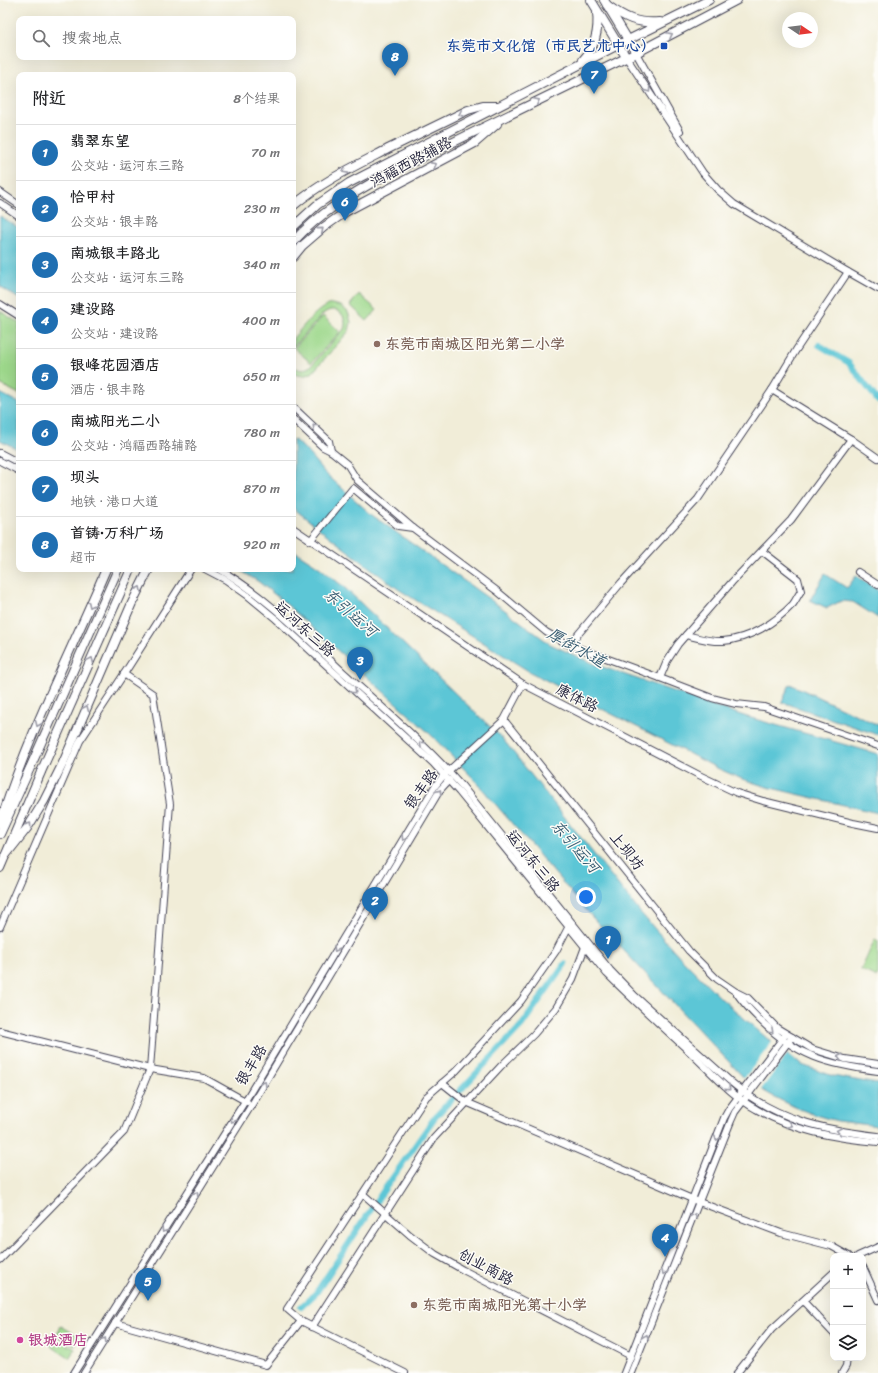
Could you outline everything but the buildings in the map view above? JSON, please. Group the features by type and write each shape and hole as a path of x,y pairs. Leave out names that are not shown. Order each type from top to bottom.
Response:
{"main road":[{"path":"591,0 626,57"},
{"path":"296,224 318,205 349,183 578,65 709,0"},
{"path":"296,239 324,212 356,191 636,53 737,0"},
{"path":"605,3 622,16 635,21 648,23 665,22"},
{"path":"605,3 636,53"},
{"path":"578,65 589,54 596,41 599,26 597,9"},
{"name":"鸿福西路辅路","path":"296,204 338,175 468,110 483,106 499,106"},
{"name":"鸿福西路辅路","path":"296,254 324,227 347,211 476,143 502,119"},
{"path":"0,824 29,746 105,572"},
{"path":"0,834 117,572"},
{"path":"0,868 130,572"},
{"path":"5,856 28,827 44,801 63,763 148,572"}],"street":[{"path":"636,53 703,173"},
{"path":"626,57 703,173 718,190 734,204 878,289"},
{"path":"0,192 16,203"},
{"path":"0,203 16,214"},
{"path":"570,644 621,583 698,499 772,390 796,350 848,272"},
{"path":"0,304 16,314"},
{"path":"772,390 851,439 878,458"},
{"path":"296,410 329,441 331,451"},
{"path":"296,422 323,446 347,464 357,480 413,528 497,591 546,632 570,644 712,698 736,704 764,707 878,746"},
{"path":"660,678 667,661 678,644 732,582 791,520 851,439"},
{"path":"0,453 16,461"},
{"path":"0,461 16,469"},
{"path":"310,541 353,488 398,526 413,528"},
{"name":"康体路","path":"296,530 523,684 699,776 736,793 878,828"},
{"path":"686,635 700,639 722,641 746,636 775,620 793,603 801,590 798,579 762,551"},
{"path":"0,927 80,742 189,572"},
{"name":"运河东三路","path":"211,572 226,580 248,595 276,619 447,775"},
{"name":"运河东三路","path":"223,572 250,590 280,614 437,758 447,775 610,970 743,1096 781,1114 804,1122 839,1131 878,1136"},
{"path":"858,572 878,585"},
{"path":"0,1260 124,1132 150,1069 170,804 153,694 124,674"},
{"path":"447,775 504,720 523,684"},
{"name":"上坝坊","path":"504,720 689,951 717,979 736,992 743,1003 774,1034 808,1055 842,1066 878,1071"},
{"name":"银丰路","path":"74,1373 245,1101 435,786 447,775"},
{"name":"银丰路","path":"84,1373 251,1106 440,790 447,775"},
{"path":"405,1373 312,1327 301,1321 287,1309 365,1196 426,1097 456,1071 521,1001 556,951 570,924"},
{"name":"运河东三路","path":"570,924 585,947 607,974 632,1000 764,1114 800,1128 840,1138 878,1142"},
{"path":"312,1327 434,1138 466,1102 534,1034 556,1008 573,979 585,947"},
{"path":"0,1031 150,1069 204,1078 245,1101 251,1106"},
{"path":"631,1373 696,1201 724,1118 729,1109 743,1096 785,1041"},
{"name":"上坝坊","path":"785,1041 828,1055 878,1064"},
{"path":"442,1083 466,1102 696,1201 781,1233 831,1246 844,1253"},
{"name":"创业南路","path":"365,1196 410,1235 429,1249 463,1270 631,1356"},
{"path":"624,1373 696,1201"},
{"path":"865,1253 878,1247"},
{"path":"866,1274 878,1300"},
{"path":"737,1373 772,1329 830,1276"},
{"path":"803,1301 830,1330"},
{"path":"115,1323 266,1365 301,1321"},
{"path":"842,1373 846,1366 847,1361"}],"green space":[{"path":"359,294 377,310 367,321 350,305"},
{"path":"332,304 341,306 348,312 351,322 349,331 312,373 303,376 296,375 296,368 302,370 311,366 344,329 344,319 340,312 336,310 327,311 296,344 296,335 316,313"},
{"path":"0,311 16,321 16,392 0,384"},
{"path":"323,316 340,332 311,363 296,350 296,346"},
{"path":"875,939 878,941 877,977 861,970"},
{"path":"61,1326 80,1337 75,1346 56,1335"},
{"path":"56,1338 75,1349 69,1358 51,1346"}],"water":[{"path":"0,216 16,226 16,297 0,286"},
{"path":"0,393 16,401 16,448 0,440"},
{"path":"296,441 303,447 325,473 372,515 550,644 594,664 744,716 878,754 878,813 767,787 742,779 717,768 530,672 398,589 296,510"},
{"name":"东引运河","path":"296,552 319,567 344,587 502,738 639,911 680,957 723,1000 769,1040 802,1065 833,1076 878,1084 878,1126 838,1121 801,1110 767,1093 746,1080 594,919 473,778 428,732 284,602 259,582 243,572 296,572"},
{"path":"825,574 847,588 856,576 878,590 878,618 853,602 841,601 827,608 810,600"},
{"path":"790,684 878,725 878,735 782,702"}],"pier":[{"path":"773,1041 788,1053 760,1091 743,1080"}],"waterway":[{"path":"819,345 849,363 878,401"},
{"path":"301,1307 316,1293 384,1190 435,1117 522,1025 565,964"}],"place":[{"name":"东莞市文化馆（市民艺术中心）","path":"664,46"},
{"name":"首铸·万科广场","path":"395,76"},
{"name":"坝头","path":"594,94"},
{"name":"南城阳光二小","path":"345,221"},
{"name":"东莞市南城区阳光第二小学","path":"377,344"},
{"name":"南城银丰路北","path":"360,680"},
{"name":"恰甲村","path":"375,920"},
{"name":"翡翠东望","path":"608,959"},
{"name":"建设路","path":"665,1257"},
{"name":"银峰花园酒店","path":"148,1301"},
{"name":"东莞市南城阳光第十小学","path":"414,1305"},
{"name":"银城酒店","path":"20,1340"}],"water label":[{"name":"厚街水道","path":"577,647"}]}
